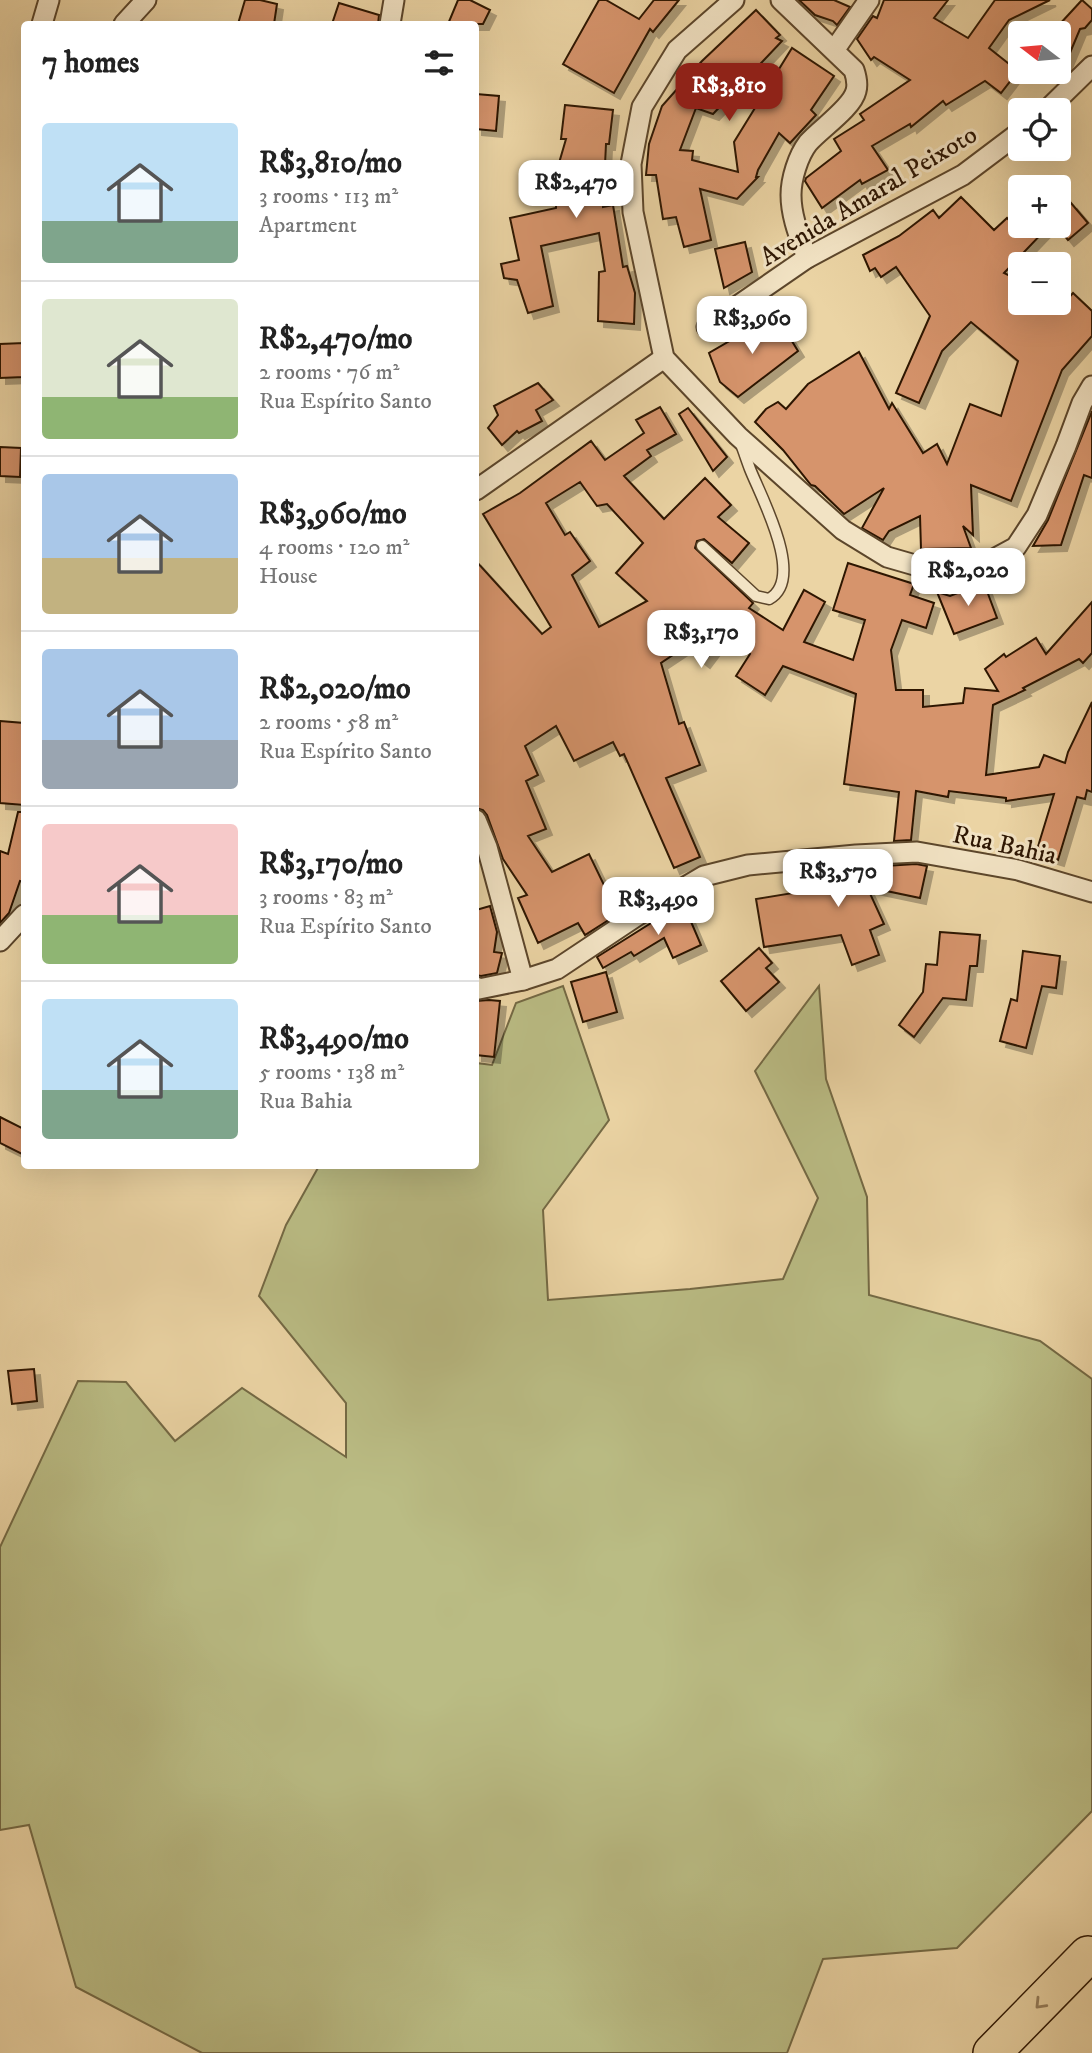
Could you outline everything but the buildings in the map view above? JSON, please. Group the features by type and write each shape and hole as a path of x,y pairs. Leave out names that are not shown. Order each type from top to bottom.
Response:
{"highway":[{"path":"992,2053 1088,1955"}],"street":[{"path":"43,21 49,0"},
{"path":"127,21 146,0"},
{"path":"390,21 394,0"},
{"path":"734,0 677,50 642,107 631,164 633,212 664,358 738,436 843,530 887,557 939,572 979,567 1016,547 1037,515 1082,403 1092,386"},
{"path":"781,0 835,49 854,69 857,78 856,93 843,110 806,145 795,169 791,194 795,224 807,258"},
{"path":"835,49 869,0"},
{"path":"1059,98 1092,66"},
{"name":"Avenida Amaral Peixoto","path":"707,327 807,258 963,175 1008,141"},
{"path":"479,488 664,358"},
{"path":"479,828 523,980"},
{"name":"Rua Bahia","path":"479,989 523,980 557,969 638,915 704,876 748,865 917,852 1018,870 1092,892"},
{"path":"0,941 21,918"}],"lane":[{"path":"702,547 756,596 769,599 777,594 783,567 781,553 771,515 738,436"}],"green space":[{"path":"563,986 609,1120 543,1210 548,1300 783,1279 818,1198 755,1071 819,986 826,1079 867,1197 869,1295 1040,1341 1092,1379 1092,1811 957,1948 823,1959 787,2053 202,2053 76,1987 29,1825 0,1830 0,1547 78,1381 126,1382 175,1441 242,1388 346,1457 346,1403 259,1296 286,1225 317,1169 479,1169 479,1063 492,1065 516,1003"}]}
